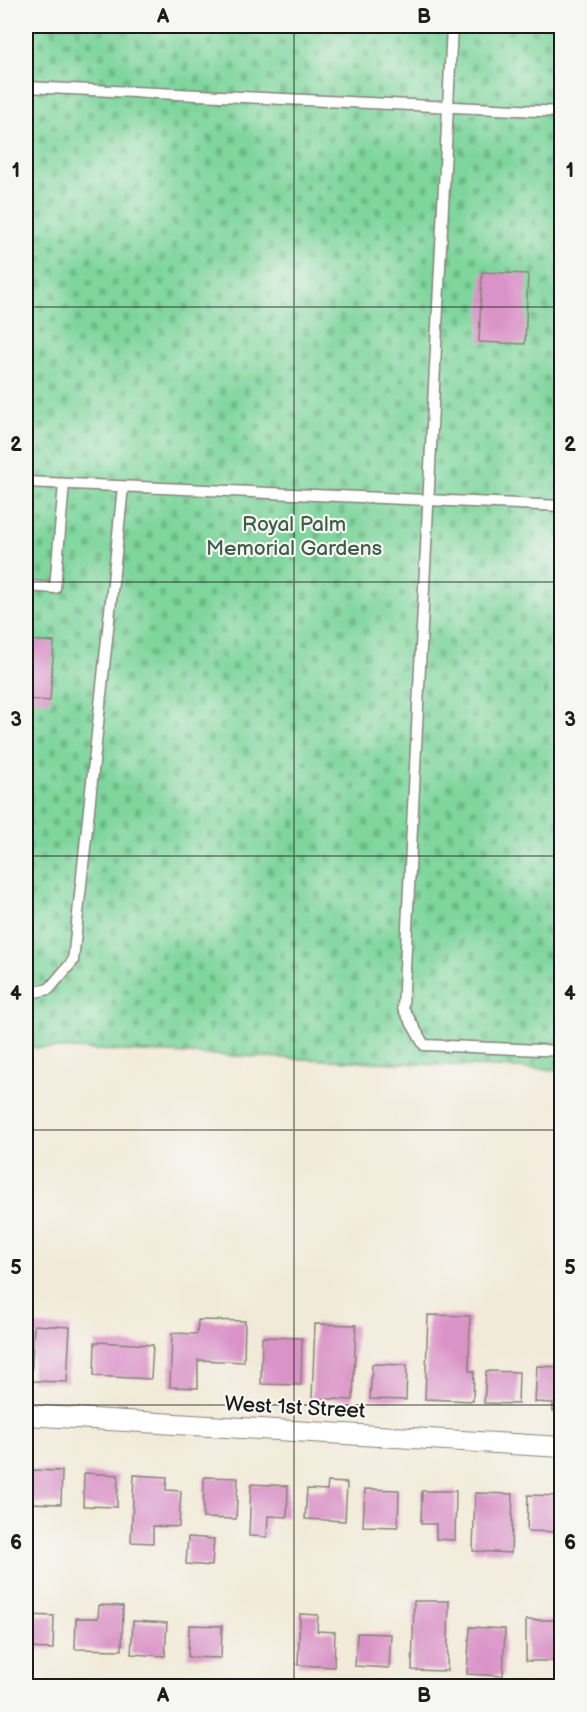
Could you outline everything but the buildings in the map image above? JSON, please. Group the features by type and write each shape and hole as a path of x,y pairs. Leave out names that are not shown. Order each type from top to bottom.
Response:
{"street":[{"name":"West 1st Street","path":"26,1415 561,1447"}],"lane":[{"path":"452,26 403,1008 424,1046 561,1051"},
{"path":"26,87 561,112"},
{"path":"26,482 561,506"},
{"path":"26,586 55,588 64,484"},
{"path":"26,994 50,989 73,961 123,487"}],"green space":[{"name":"Royal Palm Memorial Gardens","path":"26,26 561,26 561,1070 26,1047"}]}
